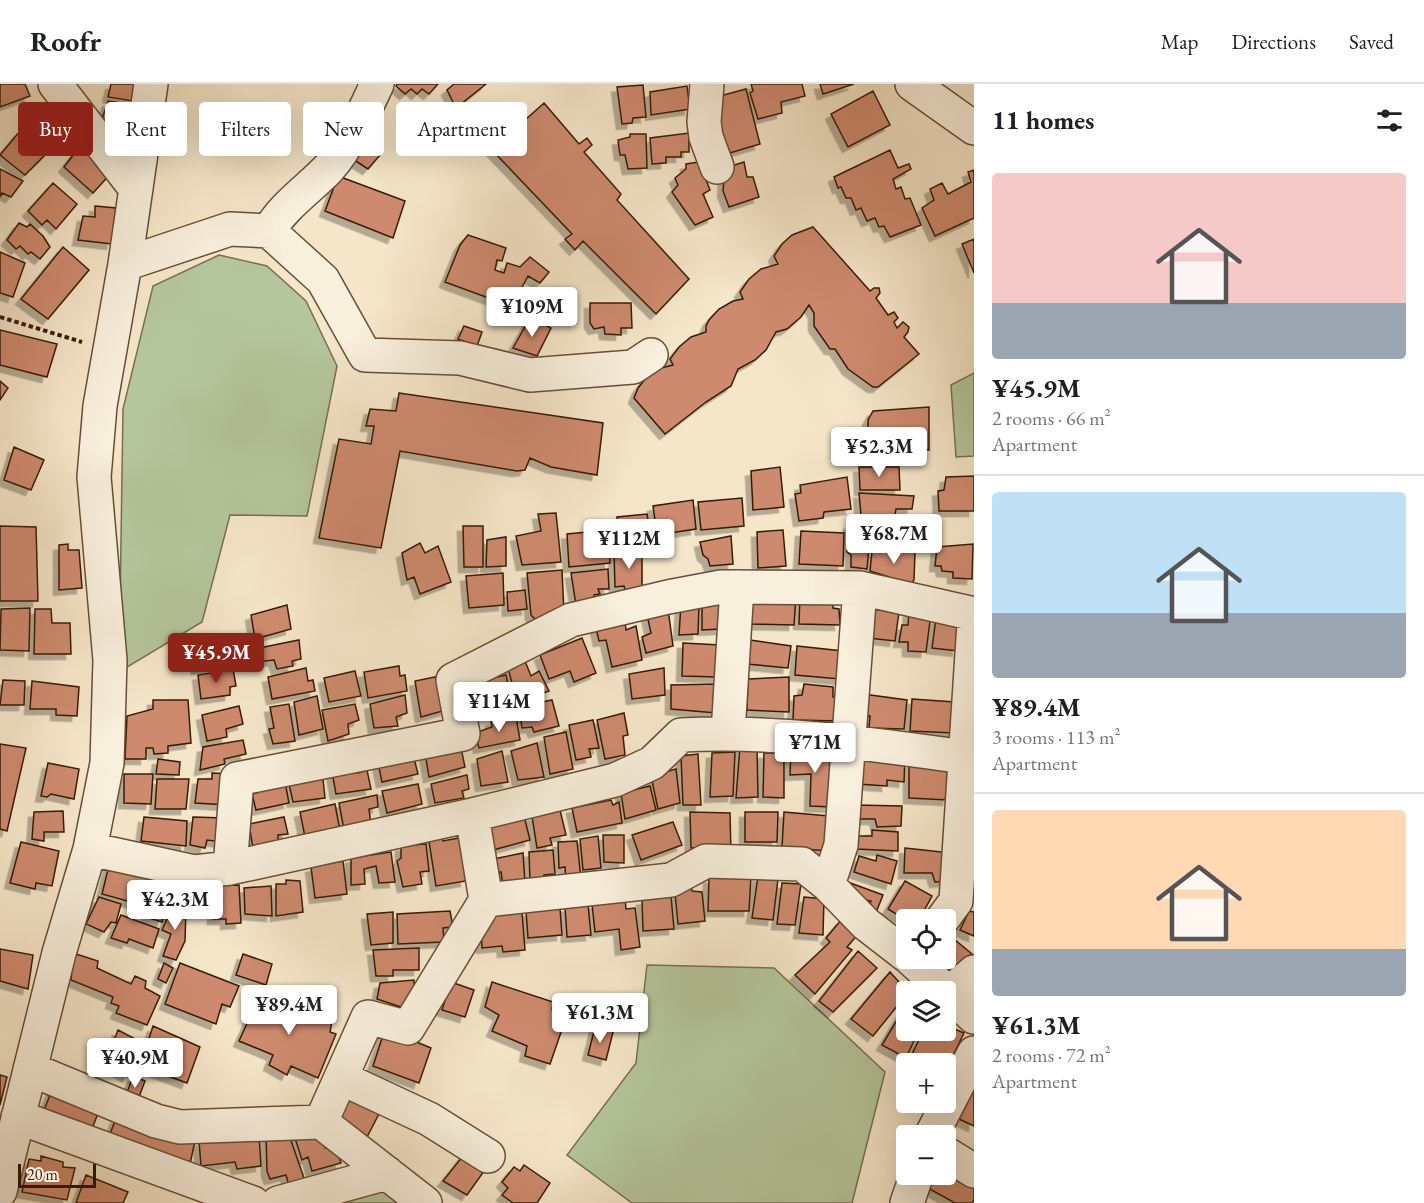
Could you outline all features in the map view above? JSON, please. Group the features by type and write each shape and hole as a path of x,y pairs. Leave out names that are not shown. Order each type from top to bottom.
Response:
{"street":[{"path":"55,84 136,189"},
{"path":"0,1191 10,1130 30,1069 59,954 90,849 107,763 110,660 94,477 100,406 125,264 151,84"},
{"path":"269,231 276,219 331,166 363,115 377,84"},
{"path":"707,84 704,122 706,137 717,167"},
{"path":"912,84 974,128"},
{"path":"125,264 230,229 269,231 323,280 365,355 460,358 530,375 633,367 651,355"},
{"path":"230,868 237,779 463,734 453,680 572,620 721,587 860,588 974,614"},
{"path":"728,733 737,587"},
{"path":"828,885 842,845 860,588"},
{"path":"950,909 956,901 974,623"},
{"path":"90,849 195,872 230,868 472,816 615,780 652,763 681,735 728,733 848,740 965,757"},
{"path":"321,1122 368,1017 408,1028 486,900 472,816"},
{"path":"486,900 671,880 706,861 802,864 828,885 866,924 896,946"},
{"path":"922,969 964,1008"},
{"path":"964,1008 962,983 974,972"},
{"path":"937,1125 974,1053"},
{"path":"30,1069 156,1121 180,1128 321,1122 425,1203"},
{"path":"341,1078 429,1119 488,1156"},
{"path":"10,1130 253,1203"},
{"path":"956,1160 974,1172"},
{"path":"278,1203 387,1173"},
{"path":"908,1203 914,1185"}],"path":[{"path":"0,317 82,342"}],"green space":[{"path":"219,255 267,266 306,301 337,366 307,516 230,515 202,622 119,672 123,409 153,286"},
{"path":"974,373 974,456 956,457 951,385"},
{"path":"647,965 774,968 885,1072 852,1203 632,1203 567,1155 636,1063"},
{"path":"380,1186 406,1203 320,1203"}],"building":[{"path":"0,84 25,84 30,96 0,107"},
{"path":"111,84 135,84 133,101 108,97"},
{"path":"397,84 438,84 429,94 422,89 417,94 411,89 405,94 396,86"},
{"path":"454,84 486,84 464,102 453,102 447,90"},
{"path":"751,84 802,84 805,96 781,102 782,113 758,119 750,93 753,91"},
{"path":"820,84 854,84 823,94"},
{"path":"643,85 646,117 633,118 632,123 622,124 617,87"},
{"path":"687,86 690,109 651,115 650,92"},
{"path":"746,89 760,144 723,155 716,97"},
{"path":"873,91 890,125 848,147 831,114"},
{"path":"544,103 579,144 587,138 592,145 584,152 621,194 617,200 689,279 656,314 583,241 575,250 565,239 572,234 498,156 527,156 527,118"},
{"path":"105,110 105,130 100,125"},
{"path":"18,133 18,156 44,156 25,175 0,155"},
{"path":"689,133 689,152 681,152 681,157 666,157 666,163 652,164 650,138"},
{"path":"630,134 646,134 647,168 628,169 625,155 620,155 618,140 630,137"},
{"path":"93,150 113,171 93,193 64,167 72,156 93,156"},
{"path":"890,150 898,168 909,164 911,169 893,179 896,189 901,187 905,199 910,198 921,225 890,237 884,226 879,227 875,218 867,221 861,208 856,210 851,198 846,198 841,187 838,188 834,177"},
{"path":"348,156 379,156 368,169"},
{"path":"699,162 710,190 703,194 713,217 695,225 672,192 678,185 675,178 686,169 686,164"},
{"path":"744,162 747,177 753,177 759,197 729,207 723,191 722,169"},
{"path":"0,169 23,181 11,197 2,193 0,197"},
{"path":"974,170 974,218 935,236 922,208 934,200 930,189 942,183 948,194 971,182 968,172"},
{"path":"338,176 405,201 393,238 325,211"},
{"path":"53,183 77,204 56,229 47,220 42,225 28,211"},
{"path":"95,206 116,208 112,244 78,240 83,216 95,217"},
{"path":"19,223 27,227 30,224 43,236 50,247 40,259 31,252 28,254 20,246 16,249 7,240"},
{"path":"813,227 870,291 879,288 880,293 876,298 888,315 894,312 898,318 894,322 897,328 903,322 909,327 904,337 919,354 878,387 873,387 848,369 835,349 830,349 814,326 814,313 809,305 801,317 787,329 776,332 766,350 755,360 738,369 731,386 665,434 634,398 638,388 646,378 661,368 673,365 670,359 679,347 691,337 706,332 709,320 719,309 733,301 743,299 740,292 749,279 761,269 778,264 774,256 782,244 792,235"},
{"path":"468,235 506,248 502,261 497,260 495,270 504,273 507,263 520,267 530,257 549,272 540,283 528,276 519,293 512,290 505,304 445,282 460,245"},
{"path":"974,239 974,273 962,244"},
{"path":"63,247 89,270 48,319 21,299"},
{"path":"0,252 25,263 13,297 0,293"},
{"path":"590,303 631,303 632,328 621,328 621,335 605,334 604,327 594,329 590,323"},
{"path":"530,318 551,328 537,356 513,348"},
{"path":"464,326 482,332 477,346 458,339"},
{"path":"0,330 57,344 47,377 0,365"},
{"path":"0,381 8,388 0,400"},
{"path":"399,393 603,423 597,475 551,467 530,458 525,470 517,471 400,451 381,548 319,538 339,439 371,444 374,426 366,426 370,409 396,411"},
{"path":"929,407 929,450 905,446 868,445 868,420 873,411"},
{"path":"14,447 44,460 31,490 4,480"},
{"path":"780,467 784,507 753,510 751,471"},
{"path":"859,467 899,467 900,490 860,490"},
{"path":"974,476 974,511 939,511 938,491 944,490 946,477"},
{"path":"847,477 851,509 824,512 823,518 799,521 795,494 801,493 800,485"},
{"path":"859,493 914,496 912,509 896,509 895,515 861,515"},
{"path":"742,498 744,526 701,530 698,502"},
{"path":"693,500 696,529 657,535 653,506"},
{"path":"556,513 561,562 522,565 516,536 541,531 538,514"},
{"path":"647,514 650,530 640,530 642,546 612,547 612,533 618,533 617,517"},
{"path":"875,521 905,521 905,527 918,528 917,541 901,540 900,544 872,543"},
{"path":"849,524 871,526 867,569 851,567 851,555 847,552"},
{"path":"0,526 36,527 38,601 0,601"},
{"path":"463,526 483,526 483,567 464,567"},
{"path":"608,530 610,563 569,567 567,534"},
{"path":"783,530 786,566 758,568 757,532"},
{"path":"801,531 844,533 843,566 799,564"},
{"path":"731,536 733,564 710,566 708,559 703,555 700,542"},
{"path":"506,537 506,566 486,567 487,540"},
{"path":"420,543 425,553 438,546 451,582 420,594 414,577 407,580 402,553"},
{"path":"68,544 68,550 79,550 82,588 59,590 59,545"},
{"path":"973,544 972,579 953,578 953,572 942,571 941,566 935,566 937,547"},
{"path":"642,551 642,588 625,590 624,586 615,587 614,553"},
{"path":"872,551 915,552 914,580 911,584 870,571"},
{"path":"608,569 609,589 598,589 600,594 594,595 594,603 576,605 571,573"},
{"path":"562,570 564,613 539,623 531,615 527,573"},
{"path":"503,573 504,605 469,608 466,576"},
{"path":"525,590 527,609 508,611 507,592"},
{"path":"749,595 796,596 794,625 749,624"},
{"path":"800,595 833,597 833,608 839,609 840,625 799,624"},
{"path":"723,601 721,629 702,630 702,602"},
{"path":"872,601 900,605 895,641 869,638"},
{"path":"681,604 699,604 698,634 679,635"},
{"path":"287,605 291,629 255,639 251,615"},
{"path":"30,608 29,651 0,650 1,609"},
{"path":"35,609 51,609 52,623 70,623 71,654 34,654"},
{"path":"668,609 673,646 646,653 642,637 651,633 647,615"},
{"path":"909,611 931,613 926,652 908,651 908,642 899,642 902,625 908,625"},
{"path":"936,618 957,620 958,651 932,648"},
{"path":"625,621 626,630 636,626 642,660 612,667 606,640 599,641 596,628"},
{"path":"224,634 230,662 197,669 195,649 209,645 208,638"},
{"path":"582,638 596,673 574,682 570,671 549,679 540,655"},
{"path":"299,640 301,659 292,661 293,666 277,669 274,660 255,662 254,649"},
{"path":"750,640 791,646 788,668 747,664"},
{"path":"683,643 720,645 718,677 682,676"},
{"path":"797,646 843,651 840,679 795,675"},
{"path":"525,661 531,676 539,671 549,691 517,702 508,668"},
{"path":"399,666 400,676 405,675 407,691 368,698 364,672"},
{"path":"306,668 308,681 313,680 315,691 272,699 268,677"},
{"path":"664,668 665,695 632,699 629,674"},
{"path":"233,669 236,686 230,687 230,695 201,699 198,675"},
{"path":"355,671 361,696 329,702 324,678"},
{"path":"506,675 511,698 472,704 469,684"},
{"path":"440,676 446,710 421,717 415,681"},
{"path":"789,677 789,712 747,710 748,679"},
{"path":"3,680 25,681 24,705 0,705"},
{"path":"32,681 79,687 77,716 56,715 56,709 30,709"},
{"path":"717,684 716,713 671,709 671,685"},
{"path":"804,684 833,687 833,697 840,697 838,721 793,720 794,696 802,695"},
{"path":"863,694 907,700 904,729 869,728 870,716 860,715"},
{"path":"405,695 407,713 396,717 398,726 374,728 370,704"},
{"path":"317,696 323,729 299,735 294,702"},
{"path":"912,699 955,702 954,733 910,731"},
{"path":"153,700 188,700 191,743 168,746 168,753 154,754 153,748 146,748 146,759 125,759 127,716 153,709"},
{"path":"552,700 559,726 534,732 532,727 522,728 519,707"},
{"path":"289,704 295,741 273,744 269,729 274,728 270,707"},
{"path":"355,704 359,720 348,724 349,734 328,741 322,710"},
{"path":"239,706 243,724 226,729 227,737 207,741 202,715"},
{"path":"624,713 628,735 623,736 625,755 605,759 597,720"},
{"path":"516,717 520,740 479,748 475,733 492,727 491,721"},
{"path":"593,720 599,748 589,749 591,757 576,760 569,725"},
{"path":"566,732 573,769 550,774 544,737"},
{"path":"243,740 246,754 224,759 225,764 200,770 203,747"},
{"path":"537,743 544,777 518,780 511,751"},
{"path":"0,744 26,748 7,831 0,829"},
{"path":"740,746 757,747 758,797 736,798"},
{"path":"461,748 465,767 429,777 425,753"},
{"path":"791,749 829,750 830,773 834,773 833,807 810,806 811,774 790,775"},
{"path":"412,750 418,774 382,782 377,758"},
{"path":"502,751 508,782 481,786 477,759"},
{"path":"735,752 733,796 710,797 712,753"},
{"path":"764,753 784,753 784,798 763,797"},
{"path":"863,753 905,757 904,782 887,780 887,786 857,784"},
{"path":"698,754 701,805 683,805 681,756"},
{"path":"158,759 180,762 179,775 156,774"},
{"path":"48,763 79,769 74,799 51,794 47,797 41,796"},
{"path":"909,763 950,766 948,800 909,798"},
{"path":"356,767 358,773 367,770 371,789 336,794 332,772"},
{"path":"676,769 680,803 658,809 651,776"},
{"path":"212,773 231,774 228,805 195,803 198,779 212,779"},
{"path":"315,773 317,780 323,779 325,798 293,802 289,784"},
{"path":"124,774 153,774 151,804 124,803"},
{"path":"467,775 469,789 462,791 464,798 435,803 431,784"},
{"path":"284,777 289,803 256,810 252,794 257,793 255,784"},
{"path":"157,779 189,779 186,809 155,809"},
{"path":"418,784 422,804 387,813 382,791"},
{"path":"650,786 656,810 625,819 621,793"},
{"path":"377,795 378,807 369,809 371,825 344,830 339,803"},
{"path":"611,800 613,805 619,802 622,823 577,832 572,808"},
{"path":"335,804 340,831 305,837 300,812"},
{"path":"855,805 902,806 901,826 877,827 875,819 856,819"},
{"path":"560,810 566,835 550,838 552,845 537,848 532,816"},
{"path":"63,811 64,832 44,832 44,841 32,839 34,812"},
{"path":"690,812 730,813 731,855 719,846 691,848"},
{"path":"745,812 778,812 777,842 745,842"},
{"path":"784,812 829,816 828,851 782,847"},
{"path":"524,816 530,840 493,850 488,825"},
{"path":"144,817 187,821 186,846 141,841"},
{"path":"193,817 225,818 223,842 207,840 205,848 190,845"},
{"path":"284,817 288,834 278,835 278,844 253,848 249,824"},
{"path":"673,822 682,845 641,860 632,835"},
{"path":"872,830 898,832 898,851 857,849 857,836 872,836"},
{"path":"441,832 443,841 459,838 466,881 436,886 428,835"},
{"path":"603,835 624,835 624,863 604,862"},
{"path":"598,836 601,868 583,870 580,839"},
{"path":"577,841 581,879 566,881 565,867 559,868 558,842"},
{"path":"21,842 59,851 52,886 36,883 35,889 10,883"},
{"path":"426,844 429,871 420,872 422,884 403,887 397,861 401,858 401,846"},
{"path":"905,848 950,853 948,881 935,882 932,873 904,873"},
{"path":"553,850 555,874 544,875 544,881 530,881 529,852"},
{"path":"391,852 395,882 379,883 376,866 364,869 365,884 351,885 351,858"},
{"path":"523,853 525,883 503,886 501,872 490,874 488,860"},
{"path":"877,855 897,861 891,884 854,872 859,856 876,861"},
{"path":"110,861 173,878 162,922 146,917 149,907 102,894"},
{"path":"343,861 347,894 315,898 311,867"},
{"path":"751,876 749,911 708,911 709,878"},
{"path":"758,876 778,879 773,920 752,918"},
{"path":"689,878 692,891 702,892 705,921 678,924 674,883"},
{"path":"286,880 300,881 303,912 276,916 276,884 286,884"},
{"path":"845,881 883,895 877,910 869,907 871,901 856,898"},
{"path":"905,881 932,896 925,909 896,909 896,914 888,909"},
{"path":"782,883 801,884 795,925 777,924"},
{"path":"239,885 241,923 226,924 226,919 213,919 213,886"},
{"path":"271,886 272,916 245,914 244,888"},
{"path":"671,896 674,929 643,931 642,900"},
{"path":"99,897 121,904 116,923 111,922 104,932 86,924"},
{"path":"804,897 824,899 823,935 799,933"},
{"path":"625,898 626,909 635,908 640,947 621,950 619,929 595,932 592,904"},
{"path":"174,903 186,908 185,941 176,960 163,956 171,934 162,930"},
{"path":"588,904 591,935 567,937 565,907"},
{"path":"560,908 562,935 528,938 526,911"},
{"path":"450,911 453,927 443,928 444,942 398,944 397,914"},
{"path":"969,911 974,912 974,936 960,930"},
{"path":"393,912 393,943 371,945 367,914"},
{"path":"522,912 525,950 503,952 502,946 482,948 481,926 493,913"},
{"path":"121,915 159,929 153,948 129,939 127,943 111,938"},
{"path":"842,919 859,933 847,947 852,950 815,994 795,975 830,942 826,938"},
{"path":"956,941 972,954 948,977 941,969 956,969"},
{"path":"419,948 419,970 393,970 393,976 376,976 373,950"},
{"path":"0,949 33,955 28,989 0,981"},
{"path":"858,951 877,968 833,1012 819,1001"},
{"path":"73,953 98,961 97,968 131,984 135,976 146,981 145,988 160,996 147,1025 116,1013 119,1006 111,1003 113,997 71,980"},
{"path":"243,954 272,964 266,985 236,975"},
{"path":"164,963 173,968 166,983 158,979"},
{"path":"180,963 239,986 230,1007 222,1004 216,1024 165,1004"},
{"path":"890,972 898,981 896,981 896,1007 873,1036 851,1019"},
{"path":"414,980 414,989 401,1007 377,999 380,983"},
{"path":"451,982 474,990 465,1017 442,1010"},
{"path":"492,982 553,1002 552,1010 567,1015 550,1064 525,1056 527,1046 492,1031 499,1015 485,1007"},
{"path":"261,993 332,1021 330,1032 336,1034 318,1078 291,1066 287,1075 269,1065 273,1055 239,1041"},
{"path":"896,1022 896,1041 914,1041 908,1053 897,1053 882,1045"},
{"path":"153,1026 200,1047 187,1083 140,1066"},
{"path":"595,1027 613,1032 606,1060 588,1055"},
{"path":"385,1029 431,1048 419,1083 373,1066"},
{"path":"118,1030 143,1043 128,1077 105,1063"},
{"path":"956,1030 964,1033 954,1053 912,1053 918,1041 956,1041"},
{"path":"0,1075 7,1077 0,1105"},
{"path":"133,1076 145,1081 137,1102 125,1098"},
{"path":"53,1087 100,1108 92,1129 43,1113"},
{"path":"348,1090 382,1108 366,1139 332,1115"},
{"path":"971,1090 974,1092 974,1126 959,1119"},
{"path":"116,1118 195,1141 190,1164 109,1137"},
{"path":"308,1130 312,1139 321,1136 325,1148 335,1144 341,1163 312,1171 308,1157 302,1160 294,1135"},
{"path":"288,1132 305,1181 289,1186 286,1175 270,1179 267,1171 266,1136"},
{"path":"259,1136 261,1166 237,1169 235,1162 201,1166 199,1141"},
{"path":"466,1152 487,1167 467,1195 443,1181"},
{"path":"41,1156 63,1162 63,1167 75,1168 67,1200 22,1192 29,1159 41,1161"},
{"path":"524,1165 550,1183 537,1203 513,1203 502,1195 508,1188 502,1182 514,1167 520,1171"},
{"path":"86,1175 128,1192 123,1203 76,1203"},
{"path":"956,1176 974,1189 974,1200 972,1203 955,1203 926,1187 927,1185 956,1185"}]}
